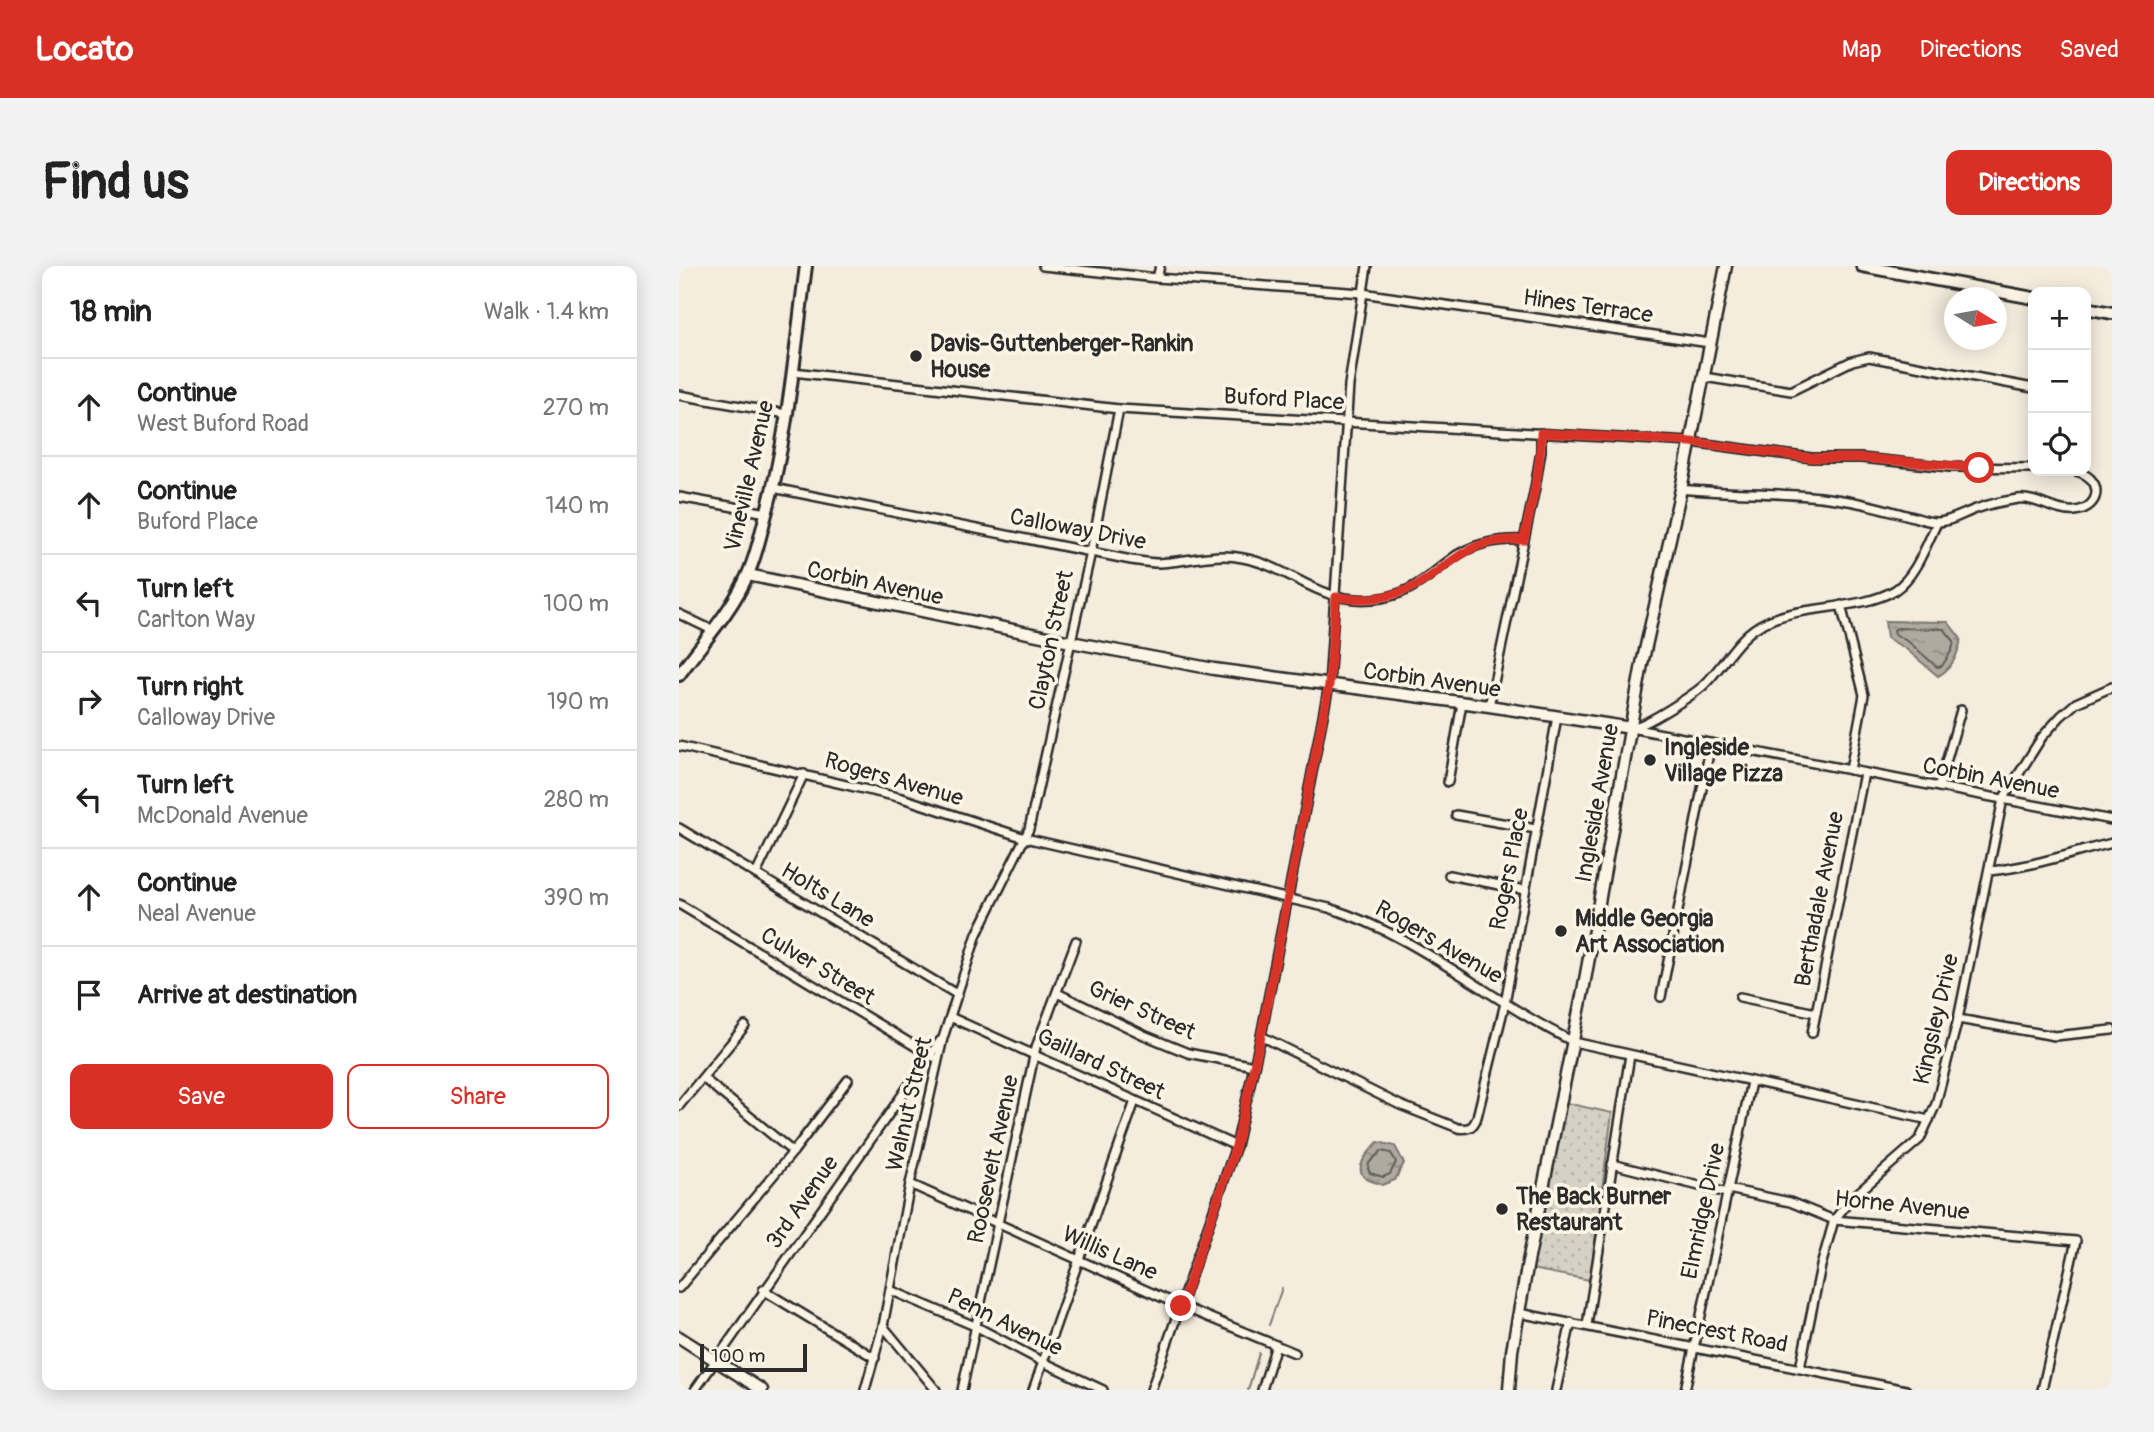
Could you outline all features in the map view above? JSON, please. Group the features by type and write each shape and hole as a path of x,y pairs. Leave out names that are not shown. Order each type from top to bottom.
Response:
{"main road":[{"name":"Vineville Avenue","path":"679,675 748,575 773,488 793,372 806,266"},
{"path":"1862,266 2028,297"},
{"path":"2091,309 2112,313"}],"street":[{"name":"Hines Terrace","path":"1043,266 1157,278 1362,293 1710,343"},
{"path":"1157,278 1160,266"},
{"path":"1151,1390 1236,1146 1261,1036 1329,685 1346,421 1353,345 1367,266"},
{"name":"Ingleside Avenue","path":"1509,1390 1519,1312 1574,1042 1642,664 1726,266"},
{"path":"1704,377 1791,391 1852,361 1869,357 2028,387"},
{"name":"Buford Place","path":"793,372 1119,409 1691,442 1812,458 1861,458 1949,467 2028,468"},
{"path":"679,395 786,414"},
{"name":"Clayton Street","path":"1025,838 1091,552 1119,409"},
{"path":"1489,706 1535,488 1541,433"},
{"path":"1681,489 1810,495 1846,500 1937,523 1980,507 2018,499 2028,499 2062,510 2079,510 2091,503 2096,495 2097,487 2088,476"},
{"name":"Calloway Drive","path":"773,488 1156,563 1202,556 1241,557 1265,564 1336,597 1375,599 1404,591 1430,577 1459,554 1482,544 1507,539 1524,540"},
{"path":"679,497 767,513"},
{"path":"1631,728 1639,726 1703,685 1738,642 1756,627 1775,618 1882,596 1904,582 1915,567 1937,523"},
{"name":"Corbin Avenue","path":"748,575 1215,669 1631,728 2112,820"},
{"path":"1841,605 1864,695 1850,770"},
{"path":"679,614 712,630"},
{"name":"Kingsley Drive","path":"1801,1367 1821,1266 1834,1220 1852,1198 1920,1139 1930,1120 1958,1019 2003,799 2042,737 2061,716 2076,703 2112,687"},
{"path":"1448,782 1462,703"},
{"path":"1939,788 1961,710"},
{"name":"Rogers Place","path":"1261,1036 1400,1105 1458,1128 1472,1127 1505,1003 1557,717"},
{"path":"1661,997 1711,743"},
{"name":"Rogers Avenue","path":"679,746 902,798 1025,838 1329,908 1382,928 1574,1042 1930,1120"},
{"name":"Berthadale Avenue","path":"1812,1033 1864,773"},
{"path":"756,874 804,774"},
{"path":"1456,816 1536,829"},
{"name":"Holts Lane","path":"679,828 958,995"},
{"name":"Walnut Street","path":"865,1390 883,1326 910,1184 943,1038 980,927 1025,838"},
{"path":"1989,871 2037,863 2112,843"},
{"path":"1448,875 1525,890"},
{"name":"Culver Street","path":"679,904 938,1060"},
{"name":"Roosevelt Avenue","path":"962,1390 1035,1054 1076,941"},
{"name":"Grier Street","path":"1057,993 1188,1053 1254,1066"},
{"path":"1740,997 1816,1013"},
{"name":"Gaillard Street","path":"950,1017 1236,1146"},
{"path":"1958,1019 2055,1036 2112,1030"},
{"path":"679,1106 745,1026"},
{"name":"3rd Avenue","path":"695,1390 943,1038"},
{"path":"1587,1325 1630,1055"},
{"path":"703,1077 793,1152"},
{"path":"679,1288 793,1152 848,1080"},
{"name":"Elmridge Drive","path":"1685,1390 1751,1082"},
{"path":"1033,1390 1135,1101"},
{"name":"Horne Avenue","path":"1612,1164 1727,1191 1790,1202 1834,1220 2076,1241 2042,1390"},
{"name":"Willis Lane","path":"910,1184 1181,1306 1295,1353"},
{"path":"763,1290 875,1358"},
{"name":"Penn Avenue","path":"890,1290 977,1327 1103,1390"},
{"name":"Pinecrest Road","path":"1519,1312 1906,1390"},
{"path":"1556,1390 1570,1322"},
{"path":"883,1326 936,1390"},
{"path":"679,1337 762,1390"},
{"path":"1262,1390 1276,1345"}],"shaded area":[{"path":"1566,1103 1612,1113 1590,1280 1531,1269"}],"water":[{"path":"1885,621 1948,622 1961,639 1954,661 1938,676 1906,649 1887,638"},
{"path":"1378,1142 1395,1146 1404,1163 1395,1180 1382,1185 1365,1178 1361,1169 1364,1159"}],"waterway":[{"path":"1269,1325 1282,1288"},
{"path":"1248,1390 1259,1353"}],"place":[{"name":"Davis-Guttenberger-Rankin House","path":"916,356"},
{"name":"Ingleside Village Pizza","path":"1650,760"},
{"name":"Middle Georgia Art Association","path":"1561,931"},
{"name":"The Back Burner Restaurant","path":"1502,1209"}],"route":[{"path":"1181,1306 1236,1146 1261,1036 1329,685 1336,597 1375,599 1404,591 1430,577 1459,554 1482,544 1507,539 1524,540 1541,452 1541,433 1691,442 1812,458 1861,458 1979,468"}]}
